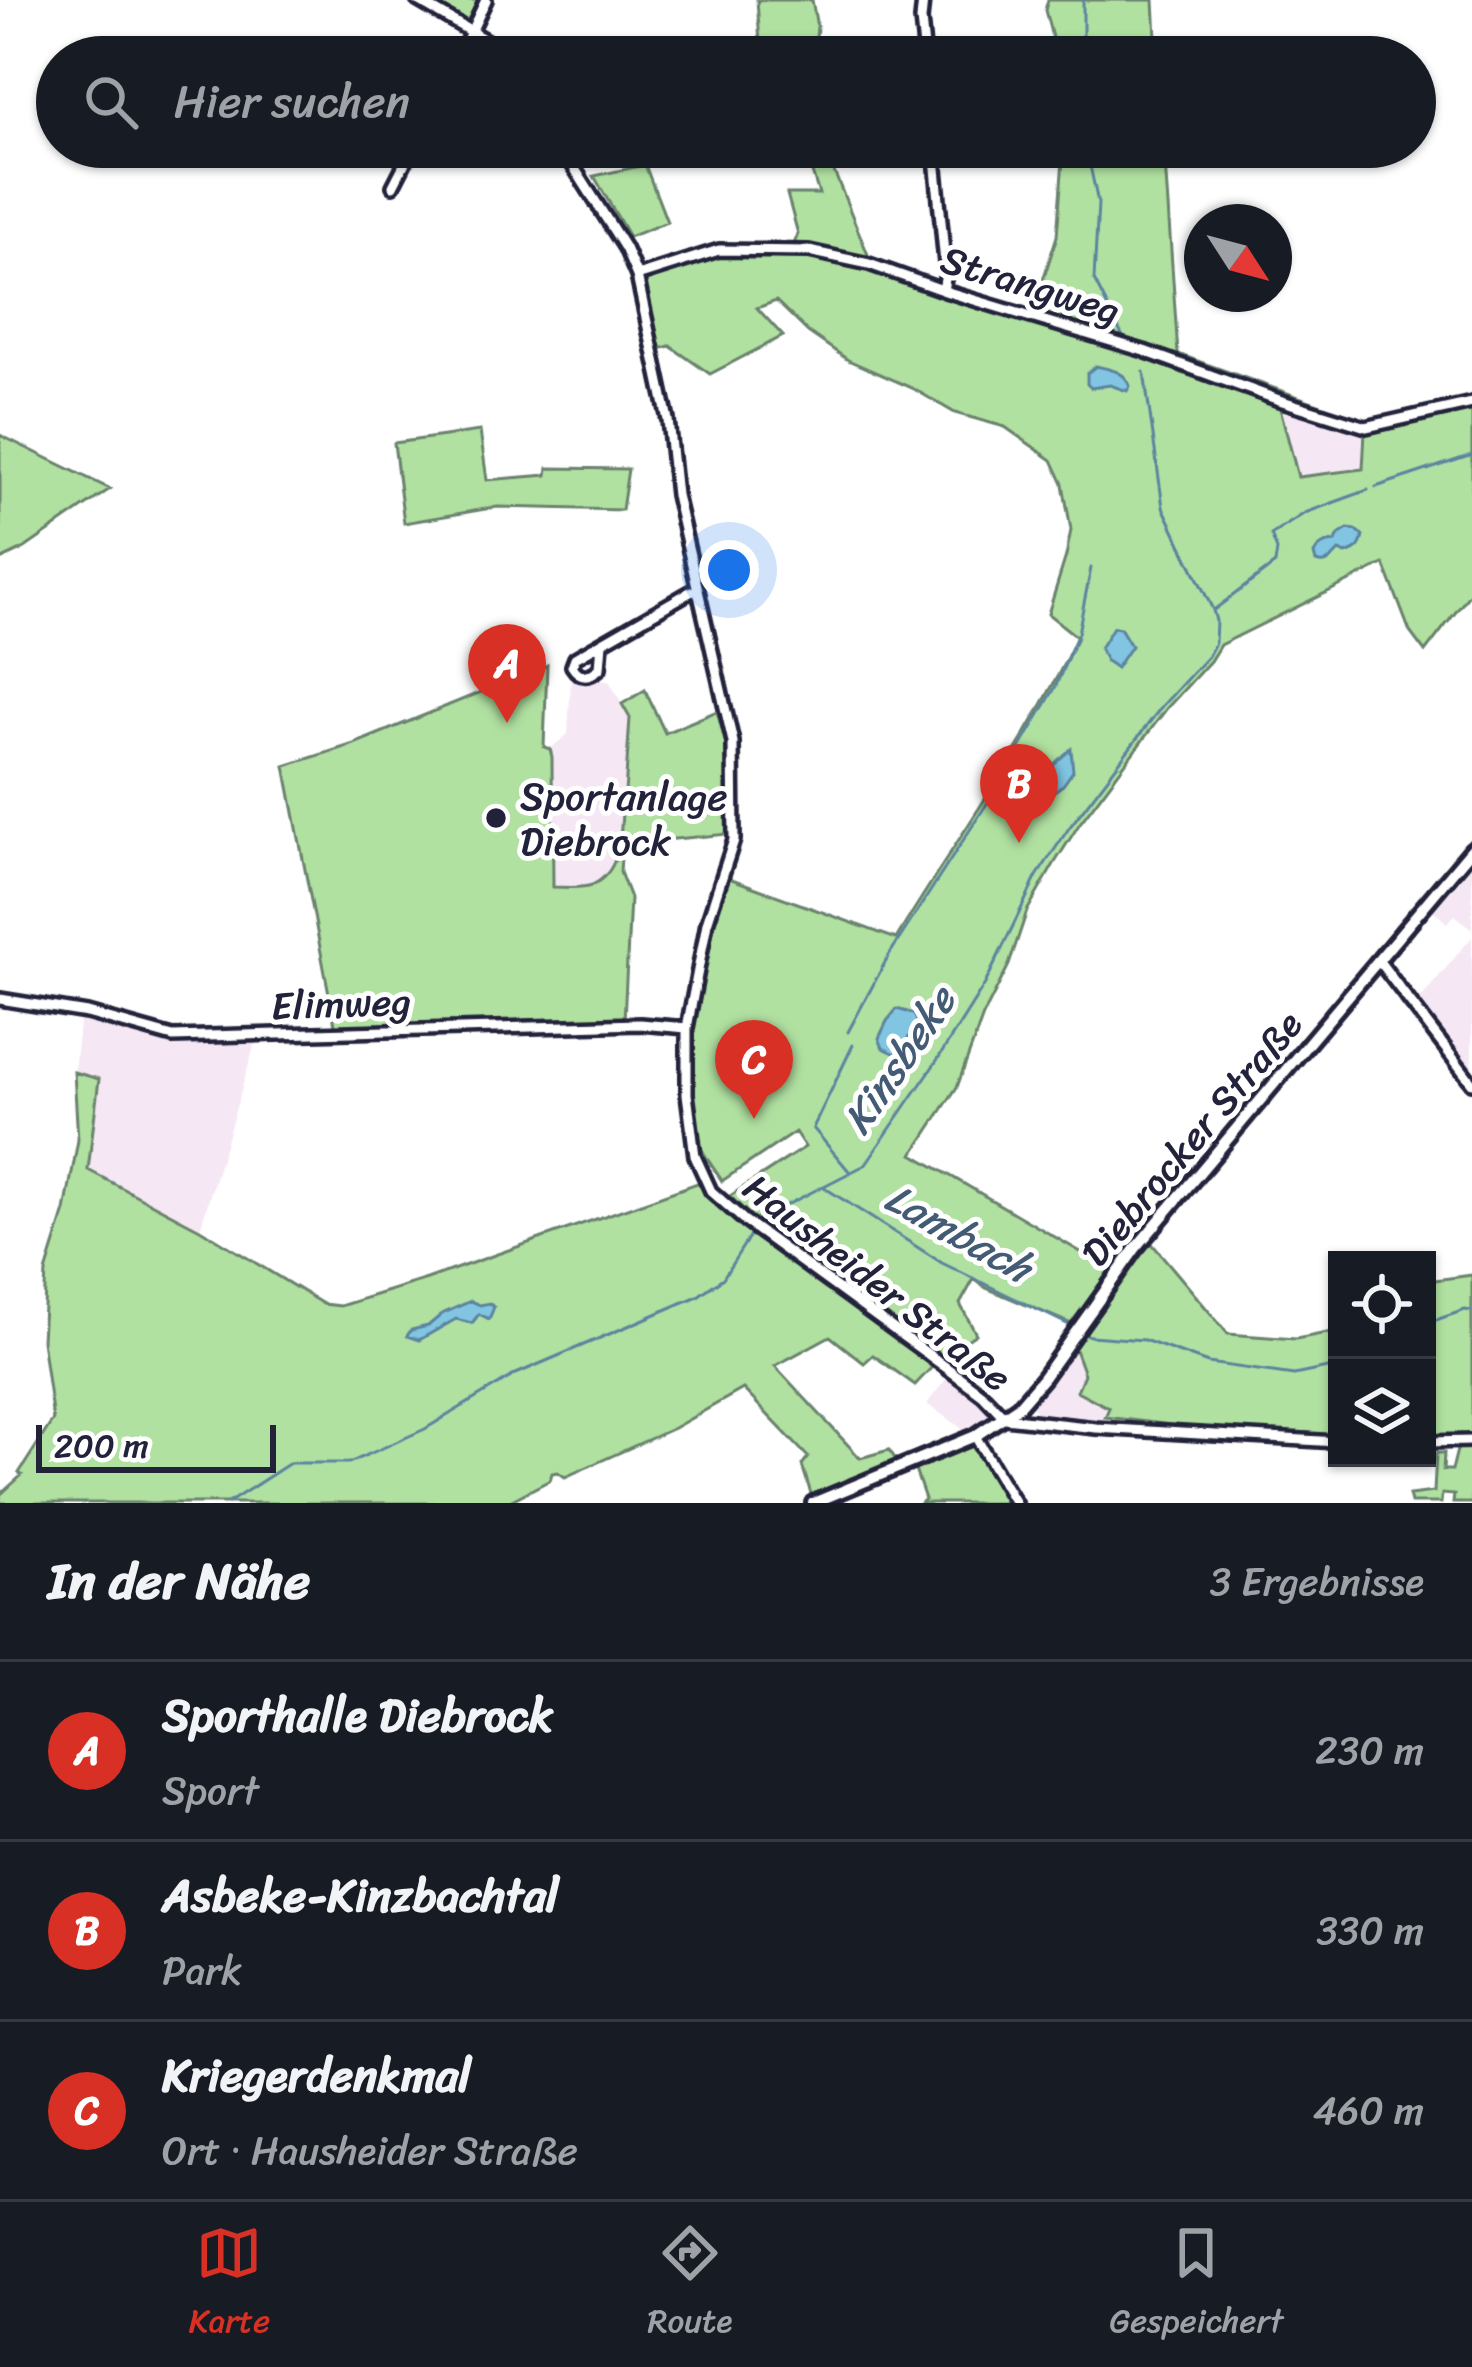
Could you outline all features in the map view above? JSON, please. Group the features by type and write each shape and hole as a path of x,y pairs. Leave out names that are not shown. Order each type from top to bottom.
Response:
{"main road":[{"name":"Diebrocker Straße","path":"814,1503 976,1436 1028,1396 1135,1249 1472,849"}],"street":[{"path":"417,0 477,36"},
{"path":"470,36 486,0"},
{"path":"923,0 923,36"},
{"path":"393,186 402,168"},
{"name":"Hausheider Straße","path":"574,168 625,248 637,276 668,420 676,495 733,742 732,853 707,923 687,1028 687,1094 695,1156 711,1191 983,1395 1004,1418 1328,1441"},
{"path":"936,168 946,274 943,290"},
{"name":"Strangweg","path":"637,276 719,250 809,251 869,264 1366,427 1472,403"},
{"path":"602,643 697,590"},
{"path":"1378,960 1472,1083"},
{"name":"Elimweg","path":"0,999 87,1013 173,1037 640,1024 687,1028"},
{"path":"976,1436 1015,1503"},
{"path":"1436,1442 1472,1441"}],"shaded area":[{"path":"1280,408 1366,432 1363,470 1298,477"},
{"path":"571,678 609,681 630,718 619,887 553,888 550,749 568,734"},
{"path":"1472,860 1472,929 1455,915 1447,923 1430,908"},
{"path":"1472,937 1472,1080 1416,1004"},
{"path":"80,1015 165,1038 257,1037 200,1229 88,1169 99,1079 74,1072"},
{"path":"1073,1344 1084,1374 1109,1408 1096,1425 1050,1420 1032,1408"},
{"path":"950,1374 978,1395 996,1417 968,1433 927,1404"}],"green space":[{"path":"427,0 478,0 467,22"},
{"path":"757,0 812,0 816,36 760,36"},
{"path":"1048,0 1154,0 1156,36 1052,36 1045,10"},
{"path":"646,168 667,222 629,237 594,176"},
{"path":"811,168 833,168 869,257 943,289 1032,315 1057,236 1062,168 1165,168 1178,354 1369,425 1472,405 1472,591 1425,652 1410,632 1384,564 1220,645 1167,708 1054,864 1027,911 957,1087 913,1154 1118,1278 1149,1240 1228,1334 1296,1339 1328,1333 1328,1436 1214,1430 1105,1417 1109,1408 1077,1391 1084,1374 1073,1344 1081,1328 974,1279 960,1304 976,1334 942,1357 907,1332 863,1312 934,1365 915,1385 873,1355 864,1363 830,1336 775,1366 860,1458 889,1450 897,1461 812,1497 802,1465 808,1457 743,1389 674,1428 565,1477 552,1473 550,1480 506,1503 0,1503 0,1495 22,1475 53,1420 42,1340 46,1272 65,1211 78,1140 74,1072 99,1079 88,1170 200,1229 323,1304 340,1306 700,1182 706,1194 752,1231 757,1223 730,1196 805,1147 795,1132 722,1181 696,1136 690,1068 693,1012 710,930 729,878 896,939 1014,753 1077,637 1048,614 1071,530 1063,484 1052,460 1005,427 955,413 848,360 808,332 776,301 757,308 783,336 710,374 670,346 656,350 639,278 722,253 810,247 794,244 798,234 787,194 819,194","holes":["1280,408 1365,432 1363,469 1298,477"]},
{"path":"480,431 487,480 547,475 548,468 628,469 622,510 497,507 404,523 394,443"},
{"path":"0,435 110,489 0,560"},
{"path":"547,665 544,747 552,757 553,887 592,885 616,858 630,718 622,704 645,690 665,733 717,711 726,745 729,834 622,844 620,872 630,898 624,1021 336,1030 285,766 354,744"},
{"path":"1472,1275 1472,1437 1436,1437 1436,1280"},
{"path":"986,1442 1023,1503 921,1503 925,1499 914,1467 966,1445"},
{"path":"1472,1444 1472,1503 1453,1503 1454,1495 1442,1494 1441,1503 1411,1503 1409,1495 1434,1492 1436,1453 1444,1453 1443,1470 1452,1470 1463,1445"}],"water":[{"path":"1096,366 1121,374 1130,386 1127,391 1110,385 1091,388 1087,373"},
{"path":"1348,529 1363,536 1358,548 1316,562 1318,548 1335,542"},
{"path":"1113,627 1120,628 1131,646 1116,668 1100,648"},
{"path":"1071,749 1073,771 1063,785 1043,794 1046,774"},
{"path":"897,1009 914,1014 917,1021 896,1054 883,1048 879,1038"},
{"path":"471,1301 494,1307 489,1319 479,1314 472,1323 456,1319 419,1340 407,1336 411,1330 428,1326"}],"waterway":[{"path":"1083,0 1083,36"},
{"path":"1090,168 1098,203 1094,280 1125,341"},
{"name":"Kinsbeke","path":"228,1503 290,1463 349,1463 425,1429 516,1374 698,1296 723,1278 761,1218 865,1165 985,984 1037,876 1069,828 1215,643 1213,610 1163,507 1144,372"},
{"path":"1376,487 1472,455"},
{"path":"1215,609 1275,564 1277,550 1271,535 1305,513 1368,490"},
{"path":"848,1032 889,955 1055,688 1078,633 1091,568"},
{"path":"849,1171 813,1128 853,1045"},
{"name":"Lambach","path":"825,1188 942,1263 1069,1325"},
{"name":"Lambach","path":"1436,1320 1472,1311"},
{"name":"Lambach","path":"1082,1333 1144,1340 1208,1363 1294,1375 1328,1368"}],"place":[{"name":"Sporthalle Diebrock","path":"507,723"},
{"name":"Sportanlage Diebrock","path":"496,818"},
{"name":"Asbeke-Kinzbachtal","path":"1019,843"},
{"name":"Kriegerdenkmal","path":"754,1119"}]}
